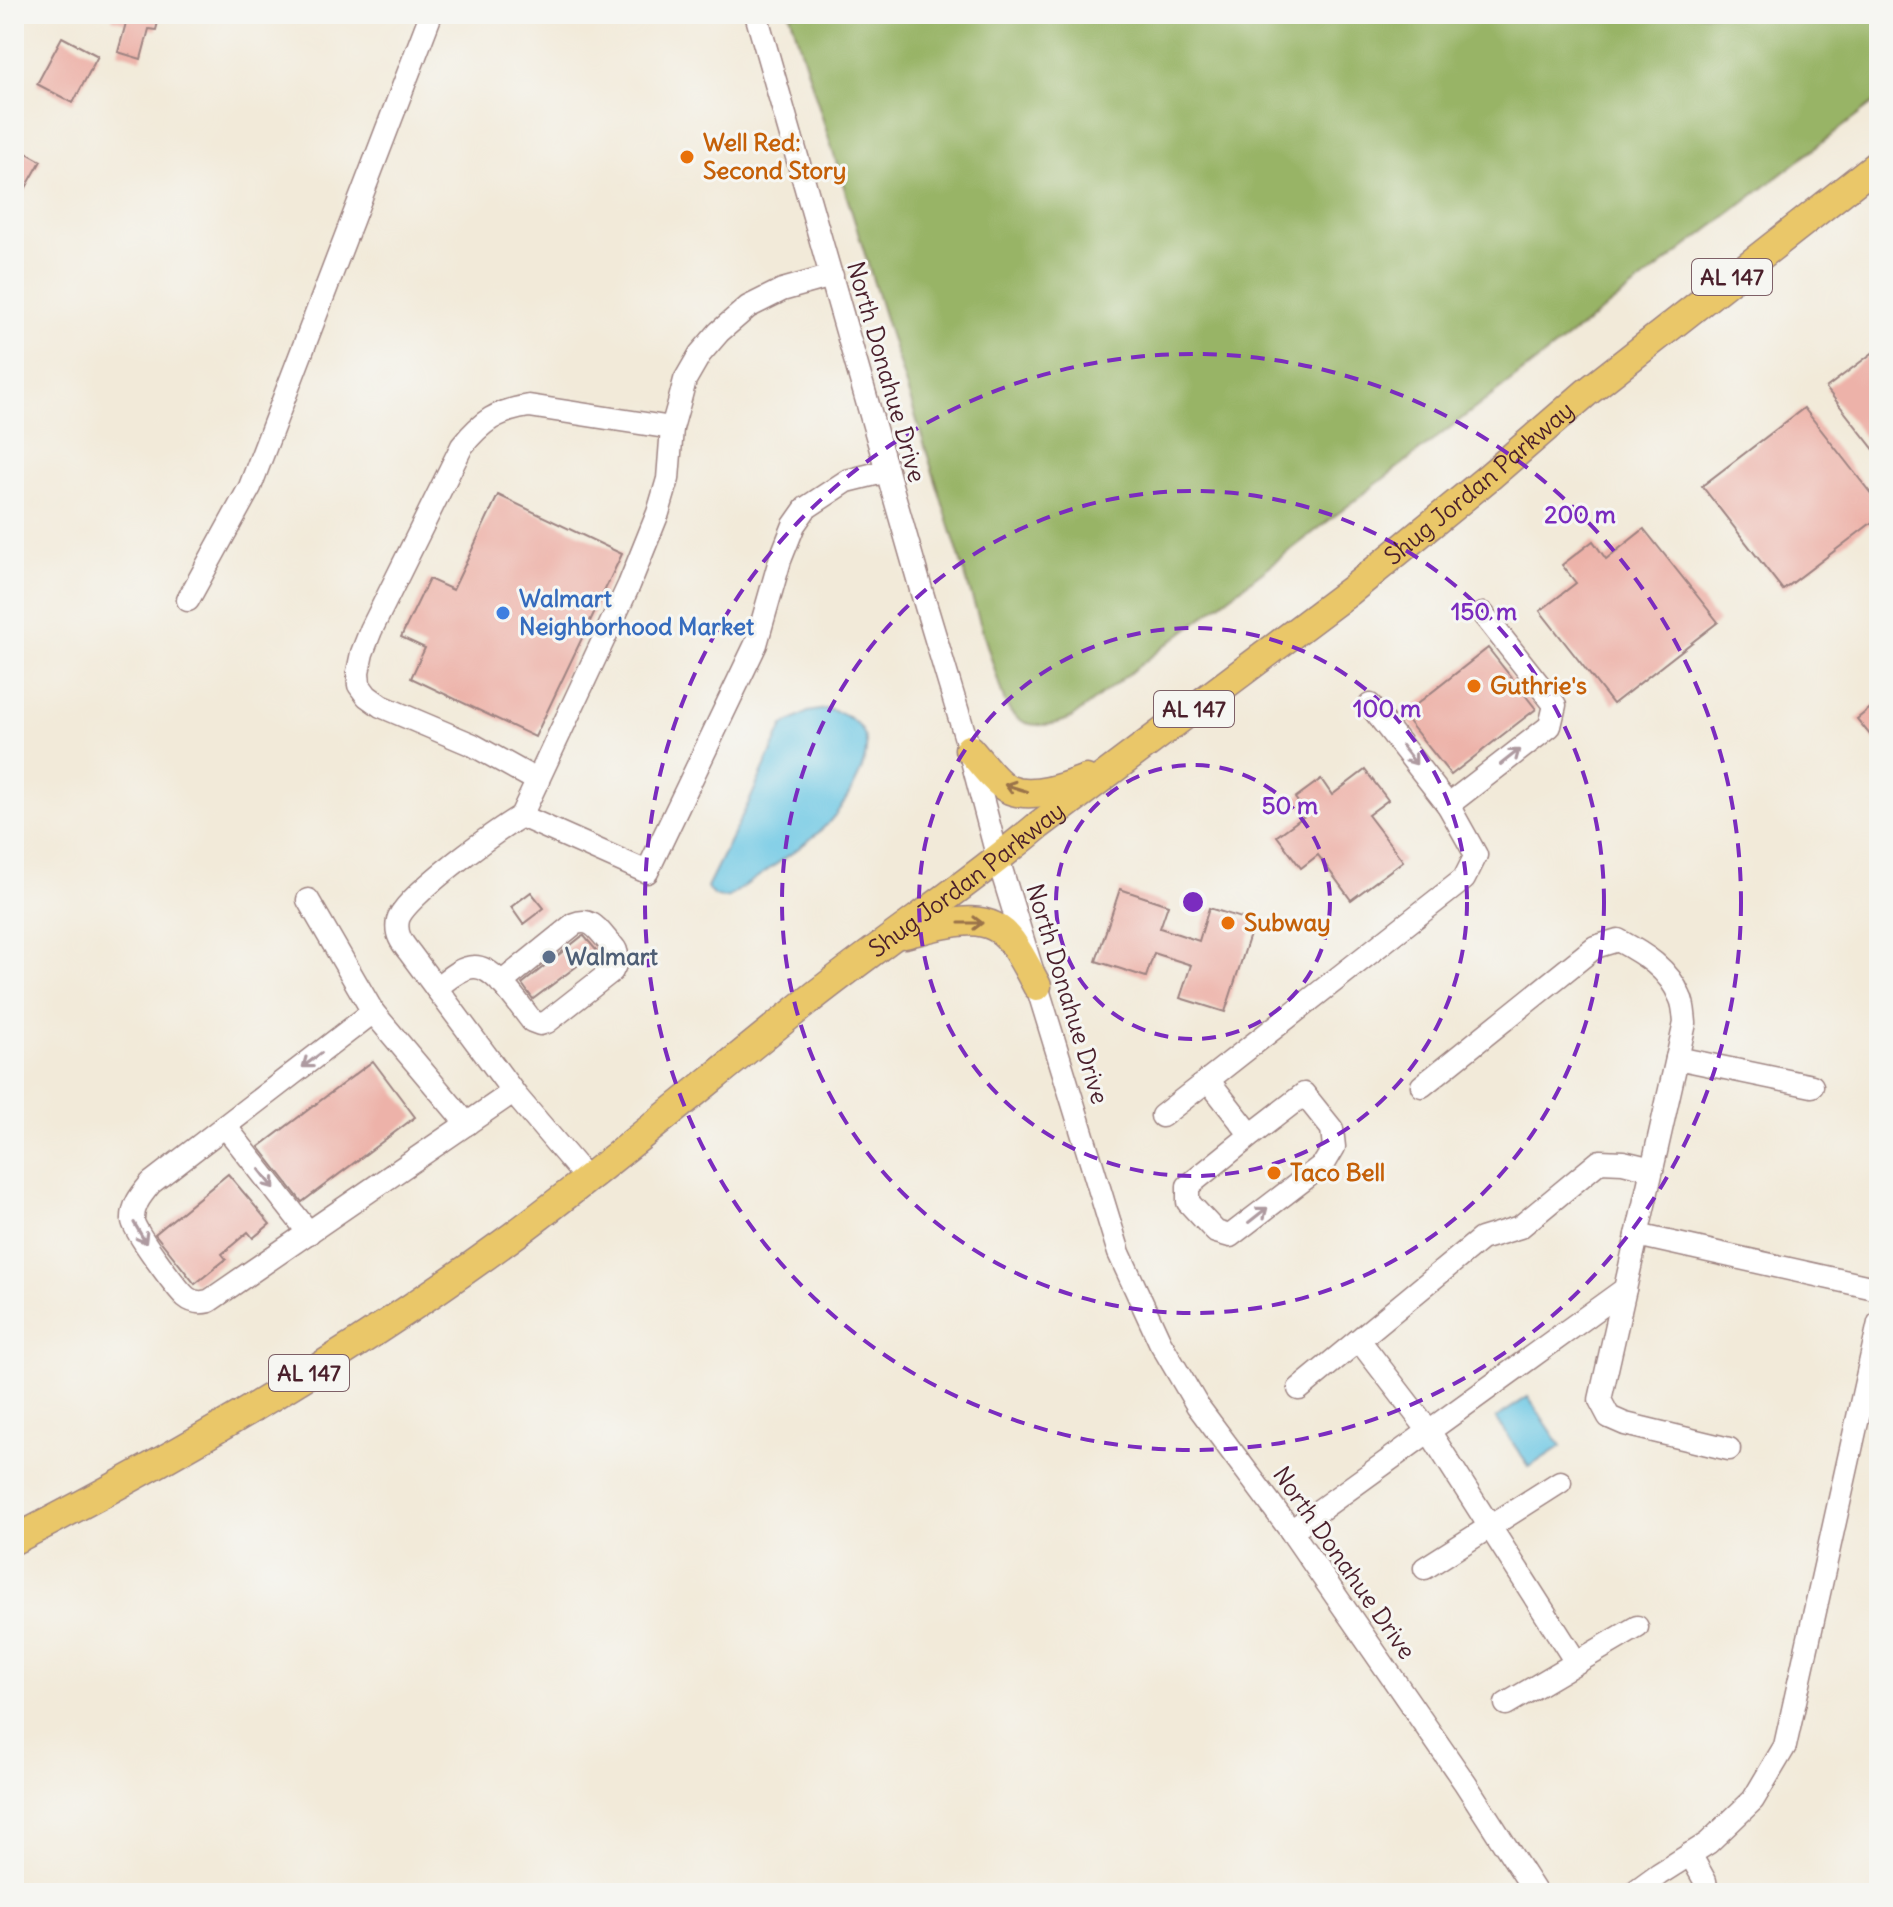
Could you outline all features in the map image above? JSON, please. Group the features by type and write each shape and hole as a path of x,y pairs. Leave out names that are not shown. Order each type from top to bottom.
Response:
{"main road":[{"name":"Shug Jordan Parkway","path":"14,1540 188,1447 299,1380 408,1310 513,1236 802,1005 1350,591 1586,393 1879,163"},
{"path":"969,749 1010,790 1034,793 1059,789 1116,767"},
{"path":"895,936 966,921 984,922 998,928 1011,941 1037,986"}],"street":[{"path":"188,600 250,487 431,14"},
{"name":"North Donahue Drive","path":"756,14 969,749 998,859 1119,1253 1160,1342 1197,1405 1291,1531 1465,1783 1536,1893"},
{"path":"587,1179 513,1092 398,936 398,919 404,906 490,835 521,816 629,585 658,513 668,479 672,428 685,380 700,354 719,332 748,307 782,290 832,276"},
{"path":"538,781 473,745 381,706 367,696 359,685 362,653 462,446 477,428 493,417 529,406 672,428"},
{"path":"521,816 647,872 756,644 780,560 794,525 806,508 847,481 887,471"},
{"path":"1448,805 1550,726 1555,705 1483,614"},
{"path":"1162,1116 1464,879 1476,855 1448,805 1370,705"},
{"path":"308,900 373,1012 467,1124"},
{"path":"436,988 464,969 475,966 494,975 532,1021 540,1024 547,1022 612,971 617,963 616,951 595,926 581,921 501,983"},
{"path":"1422,1086 1595,947 1618,940 1641,952 1666,973 1681,999 1685,1023 1600,1400 1609,1417 1625,1424 1729,1449"},
{"path":"373,1012 151,1183 140,1197 134,1209 134,1229 186,1297 200,1303 209,1301 513,1092"},
{"path":"1677,1058 1812,1086"},
{"path":"1208,1080 1251,1135"},
{"path":"1304,1094 1332,1129 1334,1147 1324,1164 1230,1236 1216,1232 1188,1202 1188,1186 1251,1135 1304,1094"},
{"path":"225,1126 309,1233"},
{"path":"1299,1389 1481,1239 1520,1227 1600,1161 1623,1162 1652,1169"},
{"path":"1637,1235 1879,1289"},
{"path":"1291,1531 1625,1289"},
{"path":"1639,1891 1708,1843 1753,1800 1785,1746 1879,1323"},
{"path":"1359,1340 1429,1431 1576,1662"},
{"path":"1425,1568 1560,1482"},
{"path":"1506,1704 1637,1627"},
{"path":"1690,1854 1705,1881 1707,1893"}],"green space":[{"path":"790,14 1879,14 1879,99 1071,718 1049,725 1033,725 1019,720 1005,703"}],"water":[{"path":"826,709 852,720 865,735 863,765 851,791 827,824 797,849 729,897 713,895 707,887 783,726 808,712"},
{"path":"1528,1397 1561,1446 1529,1467 1496,1418"}],"building":[{"path":"113,14 160,14 156,30 149,29 141,59 118,52 126,23 112,19"},
{"path":"62,37 98,56 73,103 37,84"},
{"path":"14,146 41,161 14,209"},
{"path":"1879,348 1879,456 1826,388"},
{"path":"1804,408 1879,504 1879,517 1783,590 1702,486"},
{"name":"Walmart Neighborhood Market","path":"498,495 622,554 535,737 411,678 425,648 401,637 429,579 453,590"},
{"path":"1644,529 1718,622 1613,704 1540,611 1576,583 1562,565 1593,541 1606,559"},
{"path":"1488,648 1536,709 1451,775 1403,715"},
{"path":"1879,701 1879,746 1857,719"},
{"path":"1365,770 1388,800 1368,815 1403,861 1351,900 1318,855 1301,868 1277,836 1307,814 1295,798 1321,779 1332,795"},
{"path":"1120,889 1168,905 1160,928 1199,941 1209,908 1254,922 1225,1012 1180,998 1191,965 1154,953 1146,977 1096,961"},
{"path":"531,892 544,908 523,924 511,907"},
{"path":"584,936 597,951 533,999 522,984"},
{"path":"373,1061 415,1117 302,1202 259,1147"},
{"path":"228,1174 270,1224 253,1238 248,1232 222,1254 226,1259 195,1284 155,1234"}],"place":[{"name":"Well Red: Second Story","path":"687,157"},
{"name":"Walmart Neighborhood Market","path":"503,613"},
{"name":"Guthrie's","path":"1474,686"},
{"name":"Subway","path":"1228,923"},
{"name":"Walmart","path":"549,957"},
{"name":"Taco Bell","path":"1274,1173"}]}
